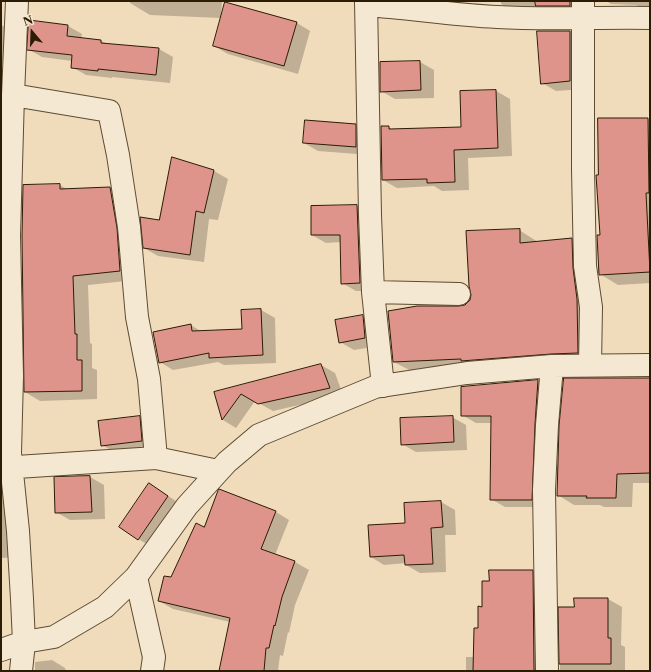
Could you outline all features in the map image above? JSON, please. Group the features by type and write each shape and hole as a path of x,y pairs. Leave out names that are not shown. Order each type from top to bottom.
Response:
{"street":[{"path":"17,1 11,158 5,255 12,376 10,453 6,467 18,530 24,642 20,671"},
{"path":"383,386 373,292 366,3 496,17 583,10 650,18"},
{"path":"583,10 583,169 585,266 591,307 590,365"},
{"path":"13,94 109,111 118,155 129,227 137,317 149,379 156,458"},
{"path":"373,292 459,294"},
{"path":"1,650 24,642 54,637 105,607 136,577 186,506 227,462 259,435 375,387 467,373 552,366 650,365"},
{"path":"548,671 544,490 552,366"},
{"path":"6,467 156,458 218,471"},
{"path":"136,577 154,657 152,671"}],"building":[{"path":"535,1 570,1 570,6 536,6"},
{"path":"225,2 297,22 284,66 213,46"},
{"path":"29,20 68,25 67,36 101,40 101,43 159,48 156,75 98,69 98,71 71,68 72,55 27,50"},
{"path":"537,31 570,31 570,81 541,84"},
{"path":"420,61 421,90 380,92 380,62"},
{"path":"496,90 498,148 454,150 455,182 427,183 427,179 382,180 381,126 389,126 389,129 461,127 460,91"},
{"path":"598,118 648,118 649,193 646,193 650,272 599,275 597,235 600,235 596,175 598,175"},
{"path":"305,120 356,124 356,147 303,143"},
{"path":"172,157 214,170 204,213 196,211 190,255 143,248 140,217 159,220"},
{"path":"60,184 60,189 110,187 117,228 120,271 73,276 75,334 77,334 77,360 82,360 82,391 24,392 22,236 23,185"},
{"path":"357,205 360,283 341,284 340,235 311,235 311,206"},
{"path":"520,229 520,243 572,238 573,268 577,299 578,353 461,361 461,359 393,362 388,311 417,306 465,305 470,300 471,295 469,286 466,231"},
{"path":"261,309 263,355 209,358 209,353 159,363 153,332 191,324 192,331 242,329 241,310"},
{"path":"363,315 365,338 339,343 335,320"},
{"path":"321,364 330,388 258,404 241,394 222,420 214,392"},
{"path":"564,378 650,378 650,473 617,474 616,498 557,496 559,426"},
{"path":"538,380 532,500 490,500 491,416 461,416 461,387"},
{"path":"140,416 142,441 101,446 98,421"},
{"path":"453,416 454,442 401,445 400,418"},
{"path":"90,476 92,512 55,513 54,477"},
{"path":"149,483 168,496 138,540 119,527"},
{"path":"219,489 276,511 261,549 295,561 282,597 269,648 266,648 264,671 219,671 230,618 158,601 164,576 171,577 196,523 204,527"},
{"path":"441,501 443,527 431,528 433,564 405,565 404,555 370,557 368,525 405,523 404,503"},
{"path":"489,570 533,570 534,671 473,671 474,628 478,628 478,606 482,607 482,581 489,581"},
{"path":"574,598 608,598 608,638 611,638 611,664 559,664 558,607 574,607"}]}
